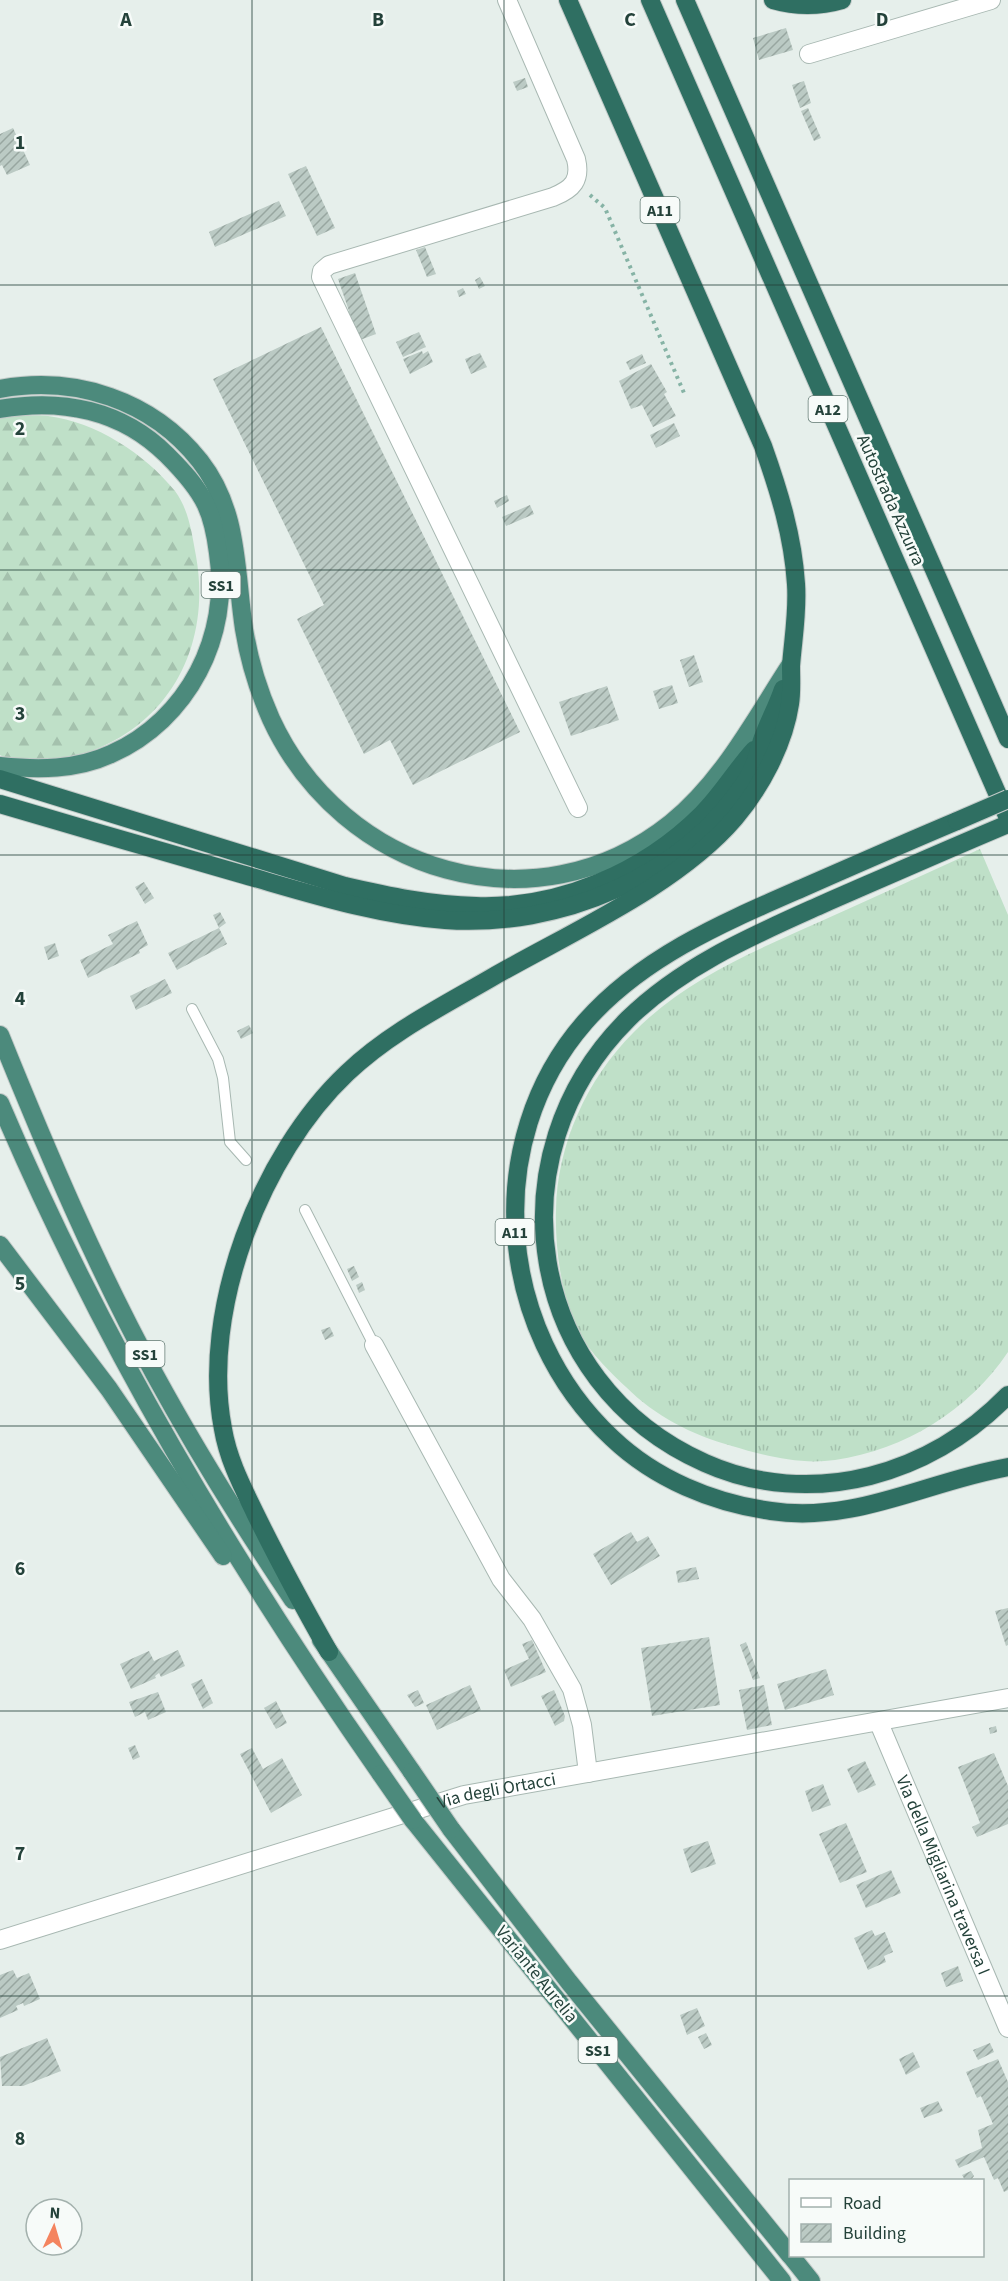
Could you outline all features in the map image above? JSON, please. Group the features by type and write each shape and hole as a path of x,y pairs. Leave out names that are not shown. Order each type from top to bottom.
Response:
{"highway":[{"name":"A11","path":"0,779 345,886 439,904 478,907 520,903 560,895 598,883 645,859 677,837 702,814 761,742 778,706 791,664 796,585 789,530 763,446 568,0"},
{"name":"Autostrada Azzurra","path":"650,0 1008,818"},
{"name":"Autostrada Azzurra","path":"686,0 1008,739"},
{"path":"773,0 800,6 826,5 842,0"},
{"path":"0,389 47,384 100,394 132,405 183,442 212,479 230,520 250,659 262,698 280,738 307,776 352,823 395,852 439,868 506,877 552,876 596,865 635,847 663,829 711,784 791,664"},
{"name":"SS1","path":"0,409 44,404 84,409 113,418 141,431 155,442 186,475 206,504 216,538 221,600 214,635 193,682 176,708 151,730 110,755 73,765 43,770 0,766"},
{"path":"329,1652 273,1553 237,1474 223,1429 218,1380 227,1297 237,1257 265,1189 288,1146 311,1113 347,1073 393,1035 675,871 709,844 736,816 762,780 781,737 791,699 791,664"},
{"path":"0,804 357,907 447,921 498,919 575,905 610,893 650,872 710,826 736,795 756,765 761,742"},
{"name":"A11","path":"1008,800 713,928 656,961 609,997 562,1052 536,1103 519,1157 515,1204 517,1250 525,1292 543,1342 580,1405 613,1439 640,1461 698,1492 728,1502 775,1512 840,1511 887,1501 959,1478 1008,1467"},
{"path":"1008,824 764,931 683,974 632,1015 603,1045 586,1068 560,1118 544,1192 548,1265 562,1316 596,1377 623,1407 652,1433 687,1455 723,1470 770,1482 796,1485 846,1481 884,1472 918,1460 944,1446 987,1417 1008,1395"},
{"name":"SS1","path":"0,1035 72,1209 154,1373 248,1532 329,1652"},
{"name":"SS1","path":"0,1102 59,1237 151,1412 301,1660"},
{"path":"0,1245 110,1389 271,1626 301,1660"},
{"name":"Variante Aurelia","path":"329,1652 452,1829 569,1982 789,2254"},
{"name":"Variante Aurelia","path":"301,1660 413,1820 782,2281"},
{"name":"Variante Aurelia","path":"792,2257 811,2281"}],"street":[{"path":"507,0 576,159 579,171 576,182 567,191 553,197 330,265 322,271 321,277 578,808"},
{"path":"809,54 991,0"},
{"path":"374,1345 501,1579 532,1618 572,1689 582,1725 588,1773"},
{"name":"Via degli Ortacci","path":"0,1940 464,1796 1008,1698"},
{"name":"Via della Migliarina traversa I","path":"879,1723 1008,2028"}],"lane":[{"path":"192,1009 218,1059 223,1078 230,1142 246,1160"},
{"path":"305,1210 374,1345"}],"path":[{"path":"576,182 605,208 684,393"}],"green space":[{"path":"48,416 84,425 118,442 163,477 184,506 193,539 199,589 197,621 190,651 177,679 160,704 138,725 111,742 80,755 35,764 21,764 0,755 0,418"},
{"path":"980,849 1008,915 1008,1352 974,1392 933,1424 886,1447 835,1460 783,1459 757,1453 717,1441 662,1416 637,1397 595,1356 577,1329 565,1293 556,1237 558,1186 569,1138 589,1092 602,1071 633,1033 674,998 696,983 768,945"}],"building":[{"path":"786,28 793,50 759,60 753,38"},
{"path":"525,78 528,87 517,91 513,82"},
{"path":"804,81 811,103 800,108 792,85"},
{"path":"808,108 821,138 814,141 801,111"},
{"path":"13,128 30,165 7,175 2,165 0,166 0,134"},
{"path":"306,166 335,228 317,236 288,174"},
{"path":"279,201 286,216 215,247 209,232"},
{"path":"425,247 436,274 427,277 416,250"},
{"path":"355,273 376,334 360,340 346,312 349,311 338,279"},
{"path":"480,277 485,286 479,289 475,280"},
{"path":"463,288 466,294 459,297 457,291"},
{"path":"321,327 520,732 413,785 390,740 364,754 297,619 324,605 213,379"},
{"path":"419,332 426,347 403,357 396,342"},
{"path":"422,351 423,354 428,351 433,362 410,374 403,359"},
{"path":"480,353 487,367 471,374 465,359"},
{"path":"642,354 646,363 630,370 626,362"},
{"path":"651,364 667,392 664,394 676,416 653,427 642,405 631,409 619,381"},
{"path":"674,423 680,436 656,448 650,435"},
{"path":"507,495 509,501 497,508 494,501"},
{"path":"530,505 534,514 506,526 502,517"},
{"path":"694,655 703,682 689,687 680,660"},
{"path":"672,685 678,703 659,709 653,691"},
{"path":"607,686 619,720 571,736 559,702"},
{"path":"144,882 154,898 145,904 135,887"},
{"path":"220,912 226,923 219,928 213,915"},
{"path":"137,921 148,945 139,950 140,953 88,978 80,960 113,944 108,935"},
{"path":"219,928 227,944 177,970 168,953"},
{"path":"55,943 59,956 48,960 44,947"},
{"path":"165,979 172,993 136,1010 130,996"},
{"path":"249,1025 253,1033 241,1039 237,1031"},
{"path":"354,1266 359,1277 352,1281 347,1269"},
{"path":"362,1282 365,1290 359,1293 356,1285"},
{"path":"330,1327 334,1336 325,1340 321,1330"},
{"path":"631,1532 637,1542 648,1536 660,1556 611,1585 593,1554"},
{"path":"696,1567 699,1579 678,1583 676,1571"},
{"path":"1008,1608 1008,1645 1006,1646 995,1611"},
{"path":"709,1637 720,1705 652,1716 641,1648"},
{"path":"532,1640 546,1672 511,1687 504,1670 529,1659 522,1644"},
{"path":"746,1642 760,1678 753,1680 740,1645"},
{"path":"178,1650 185,1666 161,1677 159,1673 155,1676 156,1678 131,1689 120,1664 149,1651 154,1661"},
{"path":"826,1669 834,1695 785,1710 777,1684"},
{"path":"202,1679 213,1703 203,1709 191,1684"},
{"path":"470,1685 481,1710 437,1730 426,1705"},
{"path":"764,1685 772,1725 747,1730 739,1690"},
{"path":"418,1690 424,1703 415,1707 407,1695"},
{"path":"554,1690 565,1716 564,1721 555,1726 541,1696"},
{"path":"158,1692 166,1712 148,1720 145,1712 135,1717 129,1702"},
{"path":"276,1701 287,1723 276,1729 264,1708"},
{"path":"996,1726 997,1732 990,1734 989,1728"},
{"path":"135,1745 140,1757 133,1760 128,1748"},
{"path":"252,1748 263,1769 282,1758 302,1795 271,1813 240,1754"},
{"path":"994,1753 1008,1786 1008,1824 977,1837 972,1827 980,1823 958,1767"},
{"path":"865,1761 876,1785 858,1793 847,1769"},
{"path":"823,1784 831,1805 812,1812 805,1791"},
{"path":"846,1823 867,1872 840,1883 819,1834"},
{"path":"708,1841 716,1864 691,1873 683,1849"},
{"path":"891,1870 901,1893 866,1908 856,1885"},
{"path":"872,1930 875,1936 885,1932 893,1952 884,1956 886,1962 868,1970 854,1938"},
{"path":"958,1966 963,1981 946,1987 941,1973"},
{"path":"13,1970 17,1978 29,1973 40,1999 24,2006 23,2003 16,2006 18,2010 0,2018 0,1975"},
{"path":"697,2008 705,2026 687,2035 680,2015"},
{"path":"706,2033 712,2045 704,2049 698,2037"},
{"path":"47,2038 61,2071 23,2086 2,2086 0,2057"},
{"path":"990,2043 994,2052 978,2060 973,2050"},
{"path":"913,2052 920,2067 906,2075 899,2059"},
{"path":"998,2059 1008,2082 1008,2190 1004,2192 998,2178 994,2180 984,2157 959,2168 955,2160 982,2148 978,2130 993,2124 981,2096 977,2098 966,2072"},
{"path":"938,2101 943,2111 924,2118 920,2108"},
{"path":"971,2171 974,2176 972,2179 964,2179 962,2175"}]}
